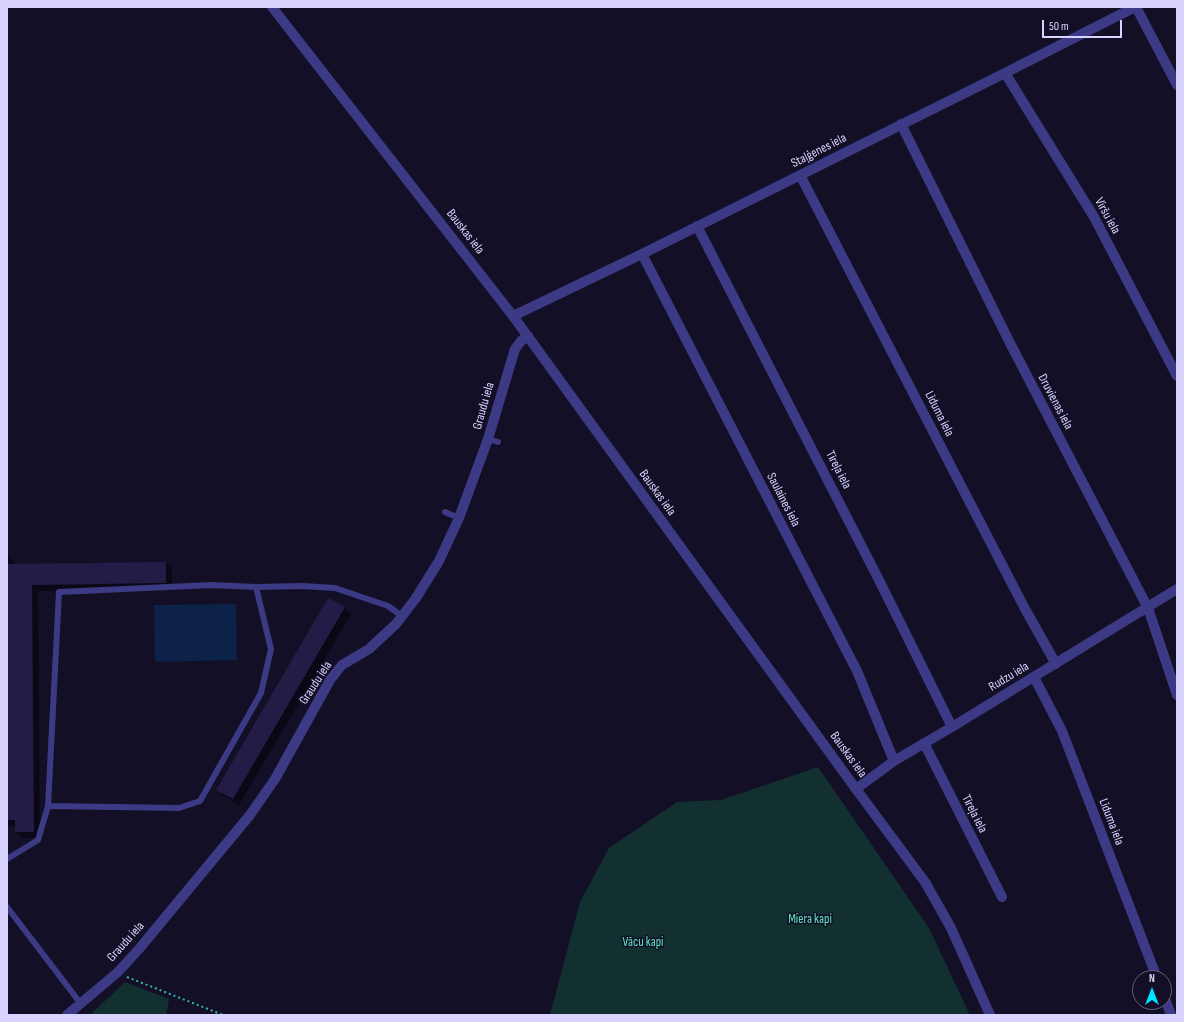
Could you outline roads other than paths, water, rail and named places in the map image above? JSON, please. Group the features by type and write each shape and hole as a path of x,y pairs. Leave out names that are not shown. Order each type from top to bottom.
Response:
{"street":[{"name":"Bauskas iela","path":"272,7 528,336 856,790 925,882 951,928 990,1015"},
{"name":"Staļģenes iela","path":"513,316 1006,74 1136,7"},
{"path":"1136,7 1177,85"},
{"name":"Viršu iela","path":"1006,74 1094,217 1177,376"},
{"name":"Druvienas iela","path":"902,124 1011,345 1148,608 1177,696"},
{"name":"Līduma iela","path":"800,175 1024,607 1056,664"},
{"name":"Tīreļa iela","path":"697,226 876,573 952,727"},
{"name":"Saulaines iela","path":"642,254 856,671 894,760"},
{"name":"Graudu iela","path":"67,1015 118,972 139,949 250,815 275,779 334,675 342,665 369,649 402,616 416,598 439,562 493,440 515,350 521,341 528,336"},
{"name":"Rudzu iela","path":"856,790 894,760 952,727 1177,590"},
{"name":"Līduma iela","path":"1034,677 1062,731 1154,970"},
{"name":"Tīreļa iela","path":"924,743 1002,897"}],"lane":[{"path":"445,512 459,518"},
{"path":"7,859 38,840 48,806 59,592 211,585 256,587 302,586 335,588 388,606 402,616"},
{"path":"48,806 179,808 200,800 261,693 271,649 256,587"},
{"path":"7,907 81,1004"}],"water":[{"path":"236,604 237,660 155,662 154,605"}],"park label":[{"name":"Miera kapi","path":"810,920"},
{"name":"Vācu kapi","path":"643,943"}]}
